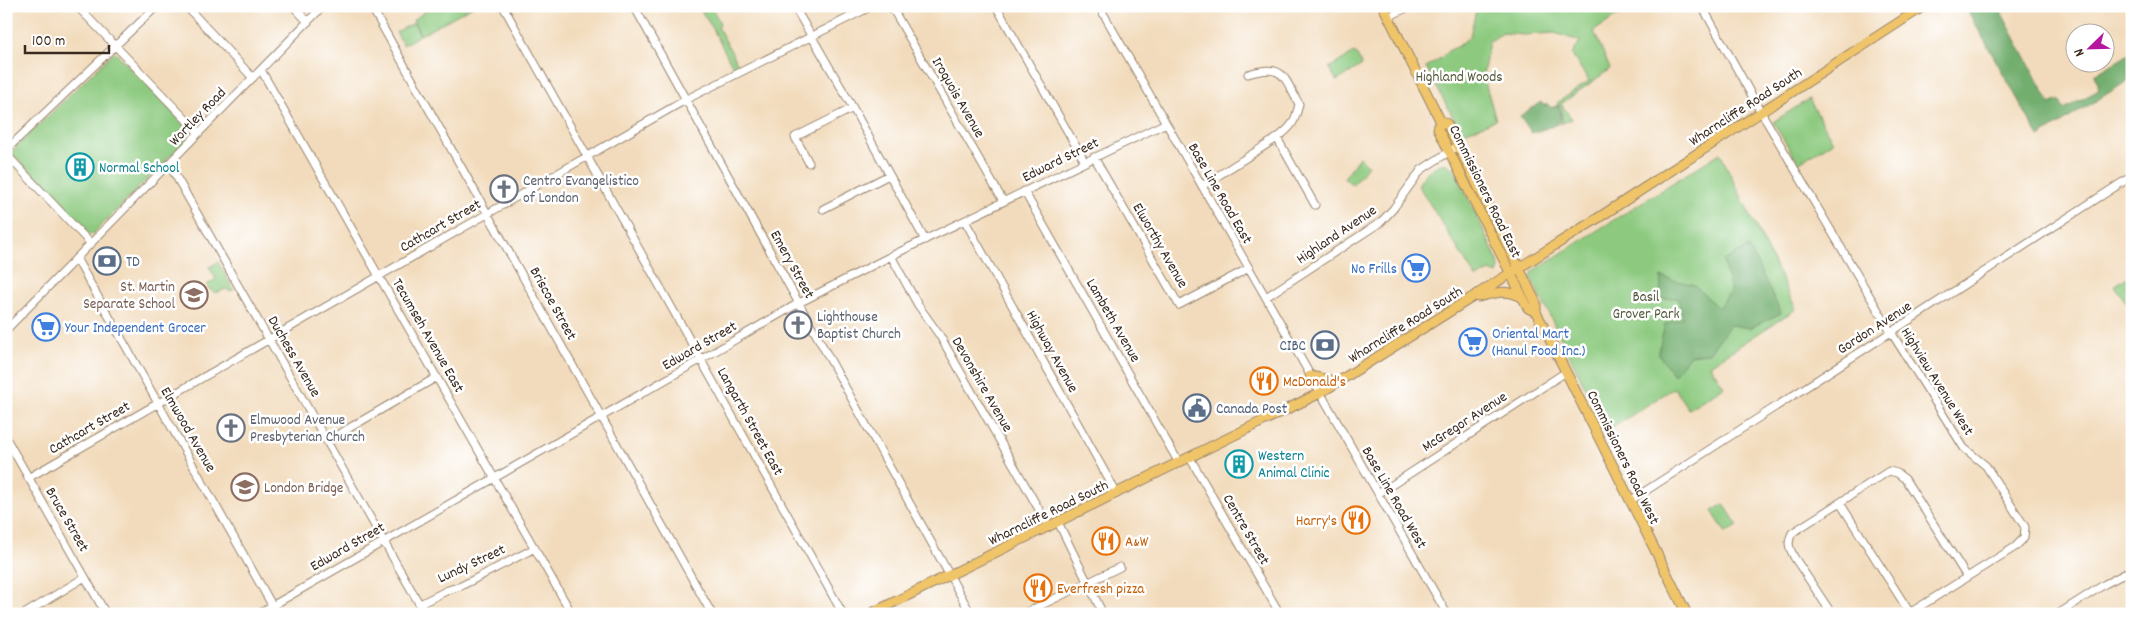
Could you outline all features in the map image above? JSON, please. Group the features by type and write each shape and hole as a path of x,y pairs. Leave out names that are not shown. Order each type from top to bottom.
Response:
{"main road":[{"name":"Commissioners Road East","path":"1383,6 1440,120 1447,124 1519,268"},
{"name":"Wharncliffe Road South","path":"870,614 1179,464 1320,393 1471,299 1924,6"},
{"name":"Commissioners Road East","path":"1440,120 1438,129 1510,273"},
{"name":"Commissioners Road West","path":"1519,268 1536,303 1536,312 1687,614"},
{"name":"Commissioners Road West","path":"1510,273 1528,308 1536,312"},
{"path":"1471,299 1502,291 1513,293 1524,299"},
{"path":"1310,376 1339,382"}],"street":[{"path":"77,6 199,133"},
{"path":"6,150 157,6"},
{"path":"186,6 253,78"},
{"path":"293,6 308,22"},
{"name":"Wortley Road","path":"6,330 323,6"},
{"name":"Briscoe Street","path":"371,6 489,213 712,614"},
{"name":"Langarth Street East","path":"503,6 843,614"},
{"name":"Emery Street","path":"634,6 971,614"},
{"path":"794,6 925,240"},
{"name":"Cathcart Street","path":"28,478 687,99 872,6"},
{"name":"Iroquois Avenue","path":"891,6 1003,201"},
{"path":"996,6 1085,162"},
{"name":"Base Line Road East","path":"1099,6 1320,393"},
{"path":"1388,17 1410,6"},
{"name":"Highview Avenue West","path":"1702,6 1761,112 1891,332 1964,448 1986,466 2025,528 2024,538 2015,547 1909,613"},
{"path":"1202,186 1287,132 1295,121 1299,104 1282,73 1262,69 1248,74"},
{"name":"Tecumseh Avenue East","path":"261,70 572,614"},
{"path":"809,163 795,137 852,108"},
{"name":"Edward Street","path":"258,614 799,303 1003,201 1166,123"},
{"path":"1277,138 1315,205"},
{"name":"Highland Avenue","path":"1266,297 1381,222 1393,210 1421,170 1458,146"},
{"path":"6,154 91,244"},
{"name":"Elworthy Avenue","path":"1094,157 1179,305 1249,268"},
{"name":"Duchess Avenue","path":"169,164 425,614"},
{"path":"823,209 889,175"},
{"name":"Gordon Avenue","path":"1630,501 2132,176"},
{"name":"Lambeth Avenue","path":"1024,191 1179,464"},
{"name":"Highway Avenue","path":"965,221 1117,494"},
{"name":"Devonshire Avenue","path":"891,256 918,305 940,336 1049,527"},
{"name":"Elmwood Avenue","path":"76,258 277,614"},
{"path":"64,271 76,270 84,273"},
{"name":"McGregor Avenue","path":"1378,494 1566,372"},
{"path":"327,441 437,377"},
{"name":"Base Line Road West","path":"1320,393 1447,614"},
{"name":"Bruce Street","path":"6,438 106,614"},
{"name":"Centre Street","path":"1190,458 1280,614"},
{"path":"1832,614 1789,548 1789,541 1792,534 1880,475 1889,471 1897,473 1905,479 1967,577"},
{"path":"1840,503 1909,613"},
{"path":"1058,522 1102,614"},
{"name":"Lundy Street","path":"420,604 448,590 461,586 535,548"},
{"path":"1023,614 1120,567"},
{"path":"2058,614 2132,570"},
{"path":"24,614 85,578"}],"green space":[{"path":"433,6 473,6 421,35 413,20"},
{"path":"698,6 715,6 712,8 720,23 718,27 740,68 735,71 713,29"},
{"name":"Highland Woods","path":"1477,6 1632,6 1594,31 1610,69 1561,104 1572,119 1560,124 1562,113 1557,103 1589,81 1572,55 1580,41 1554,33 1524,35 1502,33 1489,42 1483,75 1496,120 1462,134 1426,67 1441,58 1448,51 1459,46 1470,36"},
{"path":"1965,6 1998,6 2050,104 2059,100 2064,109 2099,90 2094,75 2099,72 2116,72 2116,62 2131,53 2132,78 2039,137"},
{"path":"414,23 420,35 403,45 396,32"},
{"path":"114,52 192,134 91,236 11,152"},
{"path":"1355,52 1362,65 1337,81 1329,68"},
{"path":"1809,99 1833,142 1798,163 1773,122"},
{"path":"1541,102 1544,106 1548,104 1551,108 1558,105 1560,119 1558,124 1532,133 1520,116"},
{"name":"Basil Grover Park","path":"1720,153 1796,309 1710,365 1724,387 1688,409 1674,388 1607,431 1531,278 1533,271"},
{"path":"1359,157 1368,165 1353,185 1344,178"},
{"path":"1445,163 1455,170 1498,261 1499,268 1497,274 1490,271 1476,278 1418,185 1429,171"},
{"path":"1749,247 1781,313 1750,328 1730,325 1709,353 1690,355 1674,375 1658,354 1665,324 1683,318 1678,298 1660,299 1661,277 1695,285 1718,308 1731,291 1723,261"},
{"path":"218,262 234,290 228,291 226,289 216,293 209,289 207,285 216,279 209,267"},
{"path":"2132,274 2132,310 2114,286"},
{"path":"1724,504 1738,526 1726,533 1712,511"}],"place":[{"name":"Normal School","path":"80,167"},
{"name":"Centro Evangelistico of London","path":"504,189"},
{"name":"TD","path":"107,261"},
{"name":"No Frills","path":"1416,268"},
{"name":"St. Martin Separate School","path":"194,295"},
{"name":"Lighthouse Baptist Church","path":"798,325"},
{"name":"Your Independent Grocer","path":"46,327"},
{"name":"Oriental Mart (Hanul Food Inc.)","path":"1473,342"},
{"name":"CIBC","path":"1325,345"},
{"name":"McDonald's","path":"1264,381"},
{"name":"Canada Post","path":"1197,408"},
{"name":"Elmwood Avenue Presbyterian Church","path":"231,428"},
{"name":"Western Animal Clinic","path":"1239,464"},
{"name":"London Bridge","path":"245,487"},
{"name":"Harry's","path":"1356,520"},
{"name":"A&W","path":"1106,541"},
{"name":"Everfresh pizza","path":"1038,588"}]}
